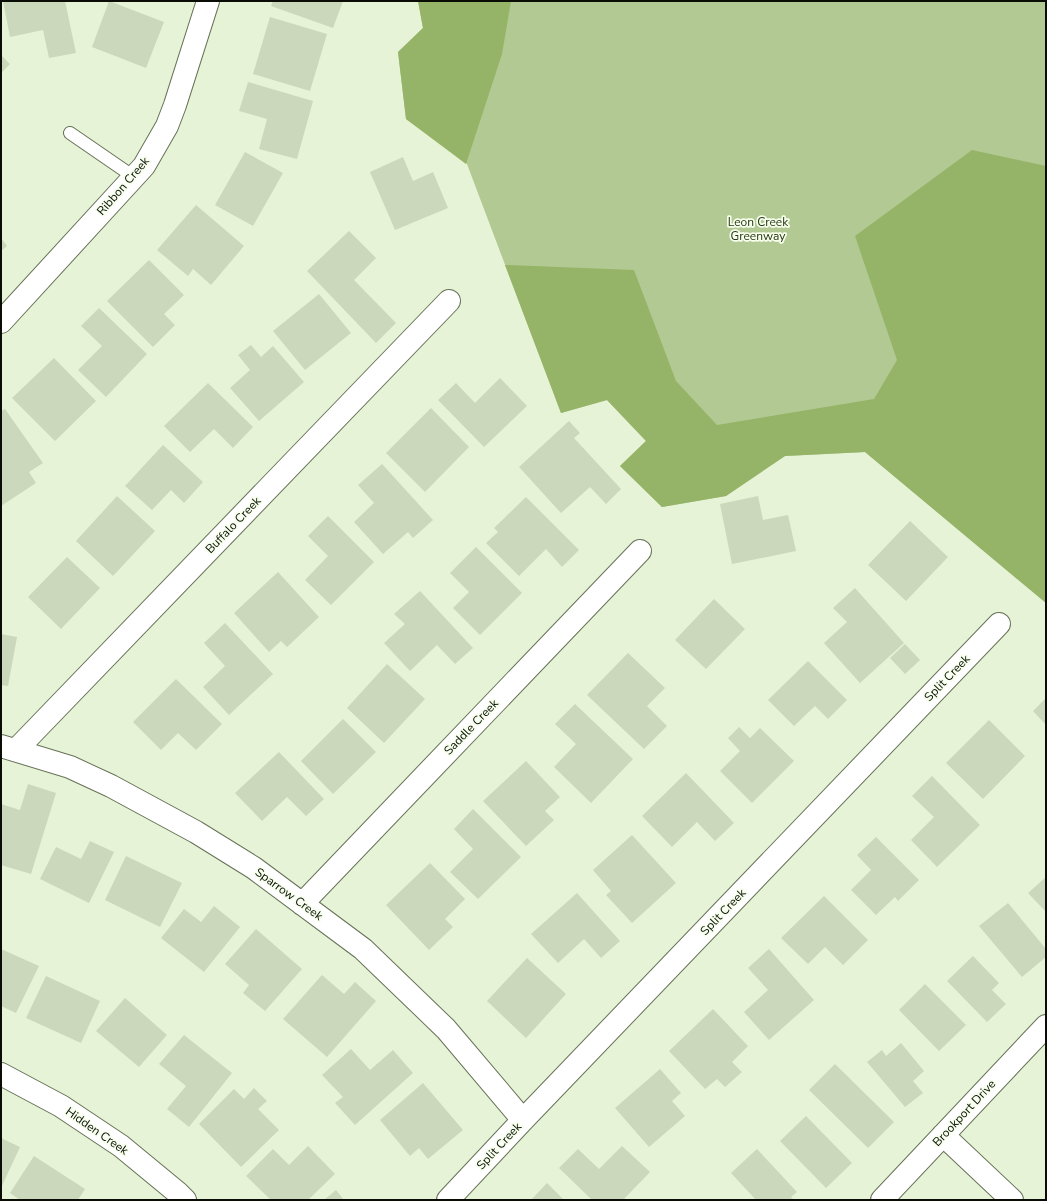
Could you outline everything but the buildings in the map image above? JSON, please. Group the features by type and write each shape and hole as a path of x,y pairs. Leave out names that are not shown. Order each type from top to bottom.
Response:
{"street":[{"name":"Ribbon Creek","path":"1,322 144,166 167,126 208,1"},
{"name":"Buffalo Creek","path":"8,748 449,301"},
{"name":"Saddle Creek","path":"302,904 640,551"},
{"name":"Split Creek","path":"448,1200 999,624"},
{"name":"Sparrow Creek","path":"8,748 70,767 111,786 196,832 254,868 363,949 441,1024 523,1120"},
{"name":"Brookport Drive","path":"882,1200 1046,1026"},
{"name":"Hidden Creek","path":"1,1074 61,1106 122,1146 185,1200"},
{"path":"943,1135 1012,1200"}],"lane":[{"path":"70,133 134,177"}],"green space":[{"name":"Leon Creek Greenway","path":"418,1 1046,1 1046,603 865,452 785,456 726,496 662,507 620,466 646,441 607,400 561,413 467,164 406,119 398,52 423,28"},
{"path":"418,1 511,1 502,54 466,164 406,119 398,52 423,28"},
{"path":"972,150 1046,166 1046,603 865,452 785,456 726,496 662,507 620,466 646,441 607,400 561,413 505,265 634,270 676,381 717,425 874,399 897,360 855,236"}]}
